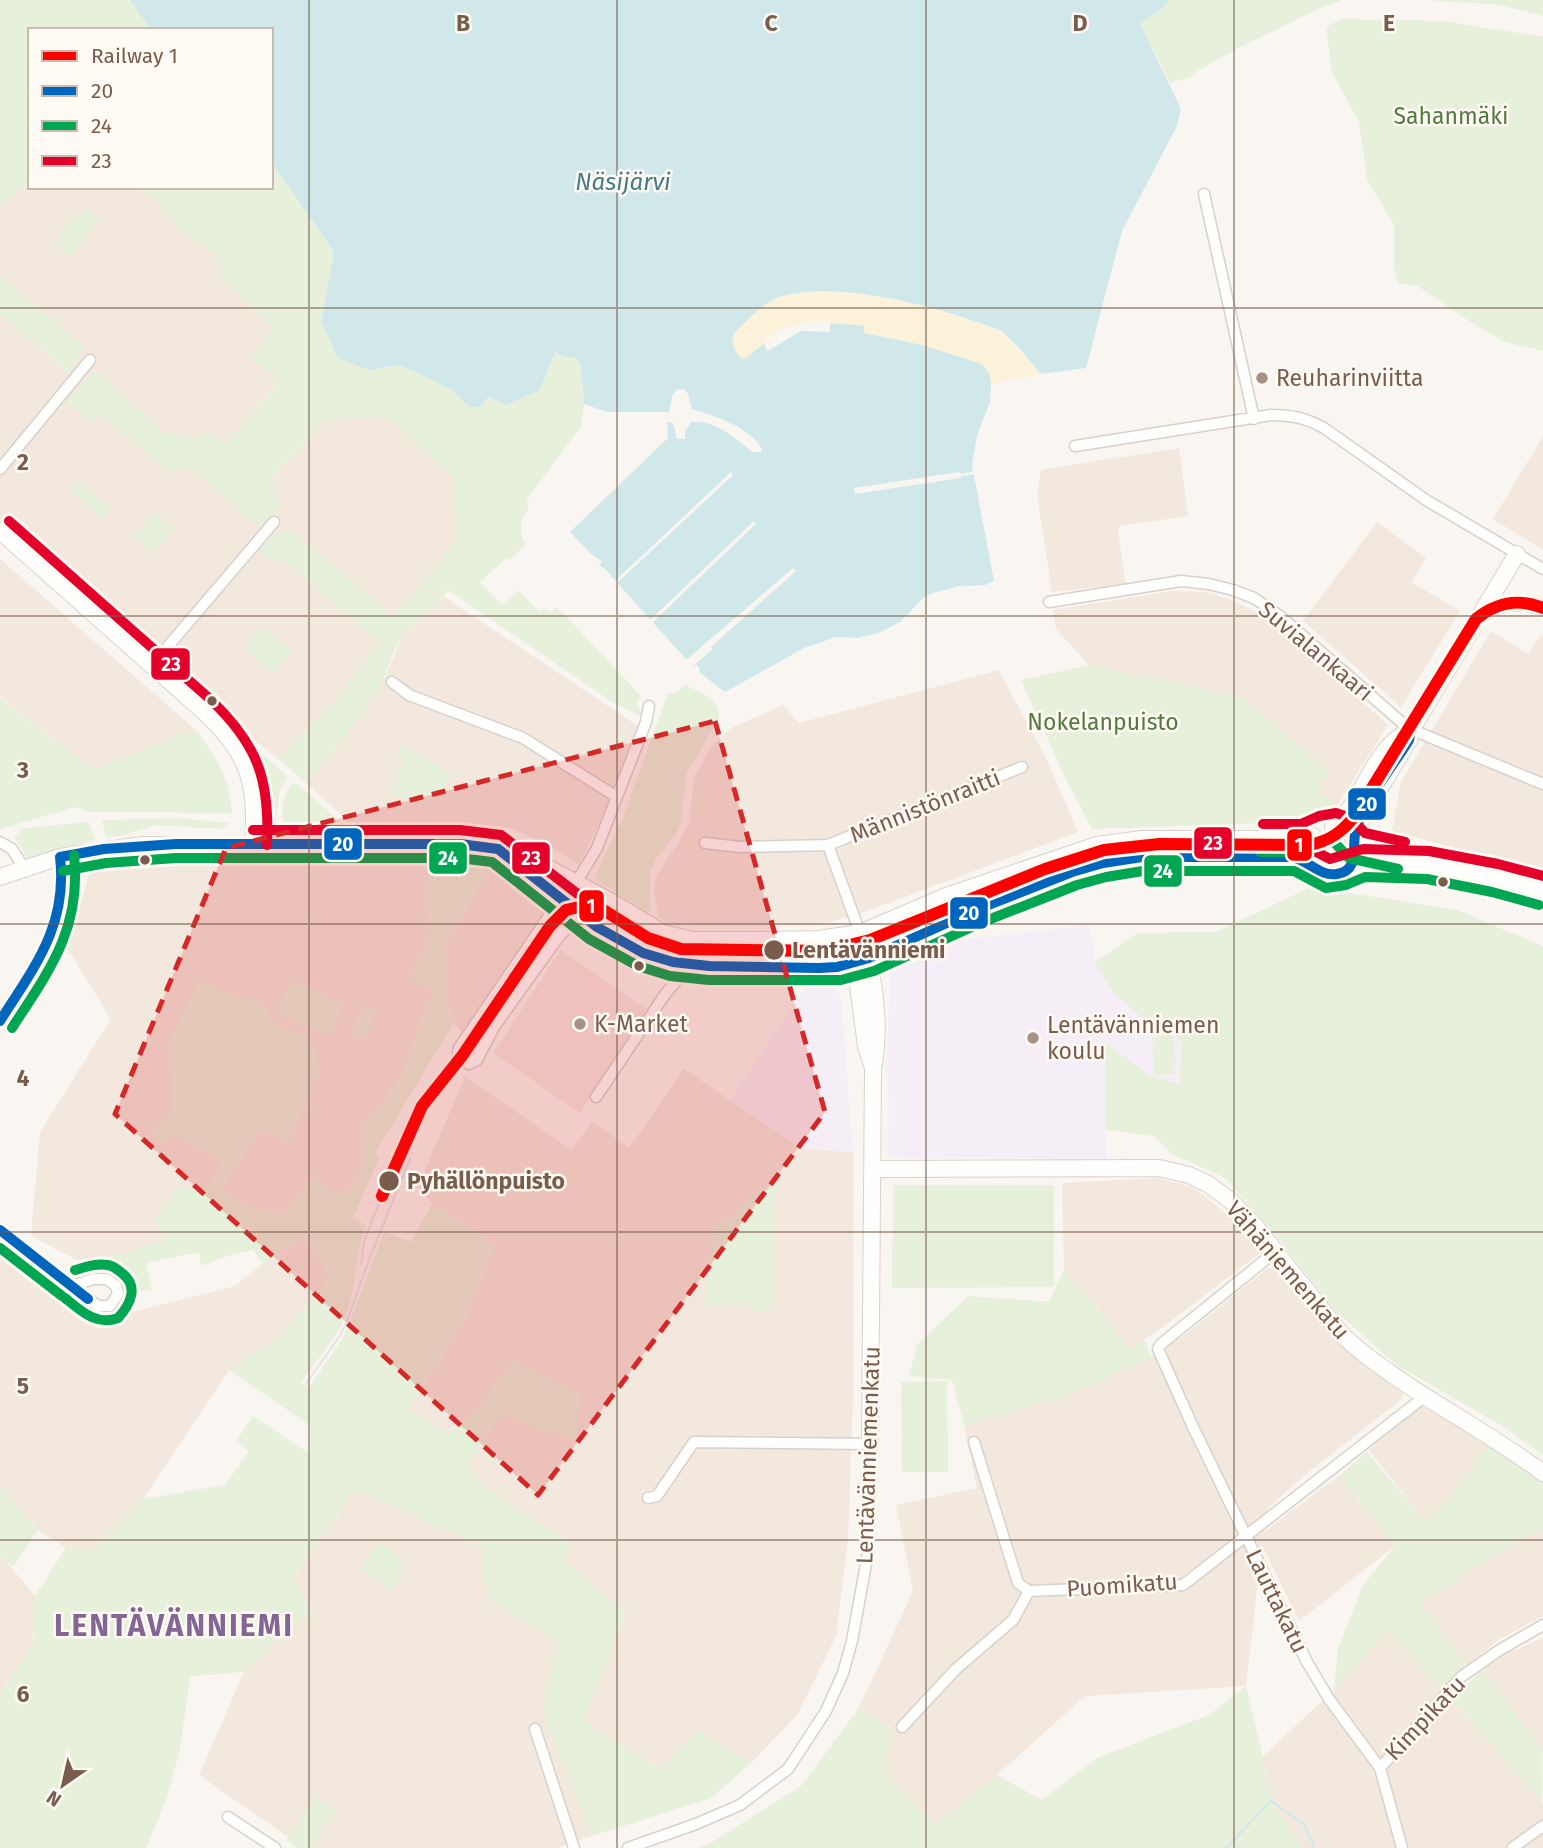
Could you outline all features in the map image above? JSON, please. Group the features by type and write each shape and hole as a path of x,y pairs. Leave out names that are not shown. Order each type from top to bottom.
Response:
{"main road":[{"path":"0,531 219,726 238,750 248,769 252,789 253,844"},
{"path":"1349,868 1356,853 1354,842 1362,818 1409,740 1411,730 1517,554"},
{"path":"1333,827 1348,809 1383,754 1401,735 1411,730"},
{"path":"0,877 60,858 142,845 460,844 526,856 610,901 650,928 675,937 709,940 819,939 860,933 946,896 1097,845 1142,839 1291,839 1313,836 1325,828 1333,827 1344,830 1354,842 1366,849 1409,857 1428,865 1543,891"},
{"path":"1313,836 1308,851 1313,865"},
{"path":"498,849 589,921 643,953 691,965 819,968 862,960 1013,895 1072,872 1104,863 1142,857 1292,857 1304,859 1326,874 1342,872 1365,863 1428,865"},
{"name":"Lentävänniemenkatu","path":"860,933 866,1046 873,1070 870,1444"},
{"name":"Vähäniemenkatu","path":"874,1169 1160,1168 1189,1175 1220,1192 1255,1226 1343,1336 1380,1367 1424,1397 1491,1436 1543,1473"}],"street":[{"path":"1204,194 1254,419"},
{"path":"0,469 90,360"},
{"path":"1075,446 1254,419 1292,415 1308,419 1426,500 1543,569"},
{"path":"152,665 274,522"},
{"name":"Suvialankaari","path":"1049,602 1181,581 1233,590 1254,598 1280,616 1411,730 1543,784"},
{"path":"1476,622 1489,612 1510,605 1527,606 1543,612"},
{"path":"392,682 409,695 523,738 617,797"},
{"path":"589,921 572,924 560,935 494,1027 477,1059 469,1063 460,1059 459,1048 597,848 646,722 649,706"},
{"name":"Männistönraitti","path":"828,845 1022,767"},
{"path":"0,842 12,849 24,868"},
{"path":"705,844 740,847 828,845 860,933"},
{"path":"0,1021 52,933 64,890 64,873 60,858"},
{"path":"596,1097 666,993 691,965"},
{"path":"0,1230 72,1286"},
{"name":"Lauttakatu","path":"1275,1252 1170,1336 1158,1349 1245,1537 1307,1662 1329,1699 1380,1768 1402,1848"},
{"name":"Puomikatu","path":"1029,1591 1183,1586 1424,1397"},
{"path":"648,1498 657,1496 694,1442 870,1444"},
{"path":"902,1727 956,1669 1013,1620 1029,1591 1018,1583 974,1442"},
{"name":"Lentävänniemenkatu","path":"628,1848 740,1805 788,1769 826,1711 843,1673 852,1641 869,1553 870,1444"},
{"name":"Kimpikatu","path":"1380,1768 1461,1677 1498,1651 1543,1625"},
{"path":"535,1729 574,1848"},
{"path":"228,1818 275,1848"},
{"path":"1513,1848 1543,1826"}],"highlighted area":[{"path":"715,721 825,1112 538,1495 115,1114 226,848"}],"shaded area":[{"path":"28,182 28,189 140,189 153,198 185,235 218,255 223,279 256,310 273,331 280,381 224,445 164,432 95,370 91,422 100,414 167,470 190,467 260,528 271,480 325,420 386,416 453,477 455,543 393,617 293,531 258,549 270,562 281,558 380,642 341,694 278,759 162,667 148,648 0,522 0,314 69,374 83,346 0,276 0,207"},
{"path":"1543,436 1543,550 1493,519"},
{"path":"1179,448 1188,516 1120,526 1118,531 1125,581 1129,584 1052,592 1037,494 1041,470"},
{"path":"1377,522 1426,558 1411,582 1460,611 1401,707 1303,621"},
{"path":"0,559 196,730 94,770 0,697"},
{"path":"1173,591 1203,592 1227,598 1267,617 1388,725 1336,807 1318,789 1330,773 1241,697 1089,665 1056,629 1053,610"},
{"path":"444,597 638,726 609,803 579,865 545,843 507,827 475,825 356,828 306,783 336,749 386,676 402,637"},
{"path":"1491,631 1528,654 1541,635 1543,636 1543,872 1392,831 1401,782"},
{"path":"999,670 1047,760 1078,832 867,911 818,925 666,923 658,917 654,892 656,876 689,823 694,778 712,746 731,728 783,705 799,723"},
{"path":"176,855 428,858 429,936 411,977 433,989 400,1080 361,1125 363,1169 342,1197 314,1177 283,1214 251,1210 222,1189 260,1129 289,1142 310,1036 277,1024 260,1002 168,1043 177,1135 223,1162 209,1187 166,1240 85,1264 31,1236 40,1132 111,1019 67,948 91,868"},
{"path":"493,864 505,869 555,903 463,1033 454,1023 447,1002 445,946"},
{"name":"Lentävänniemen koulu","path":"1089,925 1095,962 1155,1029 1174,1034 1182,1043 1179,1084 1149,1075 1105,1043 1107,1159 888,1157 889,1101 886,1069 891,962 936,943"},
{"path":"561,950 649,1011 580,1113 493,1053"},
{"path":"807,985 834,986 841,999 853,1152 802,1149 731,1100"},
{"path":"684,1069 802,1149 853,1152 853,1395 848,1540 836,1636 797,1715 750,1764 698,1730 661,1769 583,1721 626,1612 563,1561 570,1544 481,1485 467,1465 502,1414 513,1360 473,1413 446,1433 408,1410 467,1317 494,1247 432,1204 418,1186 465,1077 572,1150 592,1121 629,1148"},
{"path":"1158,1178 1194,1188 1232,1218 1260,1253 1131,1349 1064,1269 1062,1183"},
{"path":"306,1237 330,1277 281,1336 229,1370 143,1499 92,1550 66,1548 38,1530 0,1486 0,1243 98,1321 235,1286 263,1264"},
{"path":"1269,1267 1277,1269 1343,1346 1404,1392 1402,1399 1311,1470 1267,1509 1264,1532 1340,1475 1395,1546 1299,1621 1262,1545 1246,1686 1085,1696 997,1775 936,1825 883,1774 892,1729 859,1708 913,1591 896,1505 977,1488 964,1425 1067,1396 1151,1357 1183,1336"},
{"path":"1422,1406 1489,1443 1443,1506 1425,1521 1369,1450"},
{"path":"356,1489 482,1546 486,1597 557,1642 543,1712 592,1836 556,1848 304,1848 199,1775 244,1672 286,1630 313,1613 293,1577"},
{"path":"1543,1529 1543,1616 1498,1640 1469,1664 1516,1650 1543,1638 1543,1750 1482,1669 1467,1665 1420,1604 1520,1539"},
{"path":"0,1554 35,1596 32,1646 0,1695"},
{"path":"1388,1629 1543,1803 1543,1848 1302,1848 1274,1805 1262,1757 1334,1690"}],"green space":[{"path":"0,0 130,0 150,28 28,28 28,182 0,207"},
{"path":"1170,0 1342,0 1317,9 1234,50 1191,77 1170,83 1140,24"},
{"path":"1427,0 1543,0 1543,16 1500,5"},
{"name":"Sahanmäki","path":"1342,19 1444,21 1543,37 1543,351 1505,342 1416,285 1398,284 1394,268 1394,224 1367,180 1359,122 1332,72 1326,27"},
{"path":"273,164 334,252 321,322 369,370 399,365 451,389 469,407 481,407 488,397 506,405 540,390 555,352 564,357 575,357 581,366 584,404 581,426 526,501 529,507 521,529 525,544 509,561 506,558 480,582 502,605 518,590 539,612 544,608 550,613 557,607 640,695 637,702 642,717 609,700 448,590 403,636 370,702 306,783 278,759 341,694 380,642 281,558 270,562 258,550 270,536 293,531 393,617 455,543 453,477 386,416 325,420 271,479 281,504 260,528 190,468 167,471 100,414 91,422 67,402 95,370 164,432 196,437 208,431 224,445 280,382 251,358 272,330 256,310 223,279 218,255 185,235 153,198 140,189 273,189"},
{"path":"88,208 99,221 69,258 54,242 76,214"},
{"path":"0,276 83,346 70,374 0,314"},
{"path":"78,480 111,509 102,519 70,490"},
{"path":"154,513 175,529 153,554 133,536"},
{"path":"263,626 292,652 273,674 243,647"},
{"name":"Nokelanpuisto","path":"1089,665 1241,697 1330,772 1318,789 1336,807 1294,822 1092,829 1021,680"},
{"path":"685,685 713,701 719,711 719,718 686,775 681,820 676,834 656,859 650,873 650,911 647,913 594,878 622,820 668,693 675,693"},
{"path":"0,698 94,770 196,730 221,768 232,813 91,812 76,807 0,829"},
{"path":"244,738 287,776 280,791 275,825 267,824 258,772"},
{"path":"405,747 452,774 438,797 399,798 394,793 394,785 397,785 395,771 403,770 403,761 396,760 401,749"},
{"path":"296,783 341,822 340,827 286,826 282,816 284,799 292,784"},
{"path":"176,818 229,823 222,829 156,825 120,836 106,837 102,820"},
{"path":"89,822 95,840 28,859 14,837 23,828"},
{"path":"269,834 475,835 474,838 274,837"},
{"path":"1289,842 1288,854 1137,854 891,945 884,928 944,904 1124,844"},
{"path":"428,858 493,864 445,946 447,1002 454,1023 374,1154 379,1158 353,1218 366,1225 346,1315 301,1383 309,1388 342,1339 384,1232 411,1242 432,1204 494,1247 467,1317 408,1410 447,1433 473,1413 513,1359 581,1394 575,1441 502,1415 467,1465 481,1485 571,1544 563,1561 626,1612 584,1721 660,1769 698,1730 750,1764 711,1798 592,1836 543,1712 557,1642 486,1597 482,1546 356,1489 293,1577 314,1613 286,1630 244,1672 190,1676 180,1749 167,1797 146,1848 0,1848 0,1695 32,1646 35,1596 66,1548 92,1550 143,1499 225,1485 249,1451 236,1441 253,1416 310,1454 311,1426 229,1370 281,1336 329,1277 306,1237 263,1264 253,1250 201,1266 199,1252 146,1263 152,1290 130,1292 129,1284 122,1273 111,1268 90,1269 85,1264 166,1240 156,1218 178,1187 209,1187 223,1162 177,1135 164,1145 150,1135 173,1108 168,1044 198,982 260,1002 278,1024 311,1036 321,1070 289,1143 260,1129 222,1189 251,1210 282,1214 314,1177 343,1196 363,1169 361,1125 400,1080 433,989 411,978 429,936"},
{"path":"1311,887 1457,910 1543,946 1543,1455 1499,1424 1398,1366 1334,1310 1278,1238 1225,1178 1172,1154 1154,1136 1106,1130 1105,1042 1149,1075 1179,1084 1182,1043 1174,1034 1155,1029 1112,991 1095,962 1138,933 1216,932"},
{"path":"610,906 705,943 704,962 656,952 602,925"},
{"path":"290,981 344,1004 331,1036 276,1013"},
{"path":"363,1004 378,1009 366,1039 350,1035"},
{"path":"1174,1035 1176,1074 1154,1075 1152,1037"},
{"path":"777,1180 773,1303 769,1304 771,1311 754,1311 750,1304 705,1305 714,1227"},
{"path":"893,1185 1054,1185 1054,1287 892,1288"},
{"path":"1064,1269 1131,1349 1144,1339 1151,1357 1067,1396 964,1425 952,1380 909,1376 917,1345 968,1296 1049,1302"},
{"path":"947,1381 948,1472 902,1472 901,1382"},
{"path":"1489,1443 1543,1480 1543,1529 1520,1539 1420,1604 1467,1665 1441,1690 1388,1630 1334,1690 1338,1649 1363,1585 1395,1546 1340,1475 1367,1452 1425,1521 1443,1506"},
{"path":"0,1486 38,1530 13,1567 0,1554"},
{"path":"379,1542 402,1558 407,1568 392,1591 361,1570"},
{"path":"1482,1669 1543,1750 1542,1803 1452,1700"},
{"path":"1246,1686 1274,1805 1302,1848 697,1848 709,1844 801,1786 859,1708 892,1729 883,1774 936,1825 997,1775 1042,1800 1097,1758 1209,1715"},
{"path":"314,1797 336,1811 311,1848 297,1848 286,1840"}],"sand":[{"path":"827,292 902,300 1001,331 1041,374 991,384 989,373 982,364 922,345 864,333 863,326 806,324 763,345 747,358 741,359 733,351 735,334 760,308 788,295"}],"water":[{"name":"Näsijärvi","path":"130,0 1170,0 1140,24 1181,109 1176,128 1122,231 1086,368 1041,374 998,329 905,301 855,293 808,292 780,297 761,308 736,331 733,343 742,359 774,337 788,331 815,324 830,324 864,326 864,333 922,345 982,364 989,373 990,402 977,435 972,465 994,581 985,585 959,586 933,593 924,597 900,622 879,633 857,638 836,637 804,648 725,692 699,672 697,665 693,667 604,568 599,566 602,561 590,553 570,532 668,438 667,422 673,423 677,439 685,439 685,432 691,422 700,422 724,431 752,452 761,452 762,449 756,441 731,423 692,409 684,389 677,389 672,396 669,412 607,412 584,404 581,366 575,357 564,357 555,352 540,390 506,405 488,397 481,407 469,407 451,389 399,365 369,370 338,358 321,322 334,252 273,164 273,28 150,28"}],"pier":[{"path":"805,321 830,321 830,332 801,331 768,351 762,341 779,330"},
{"path":"976,471 977,474 961,478 855,494 854,488 959,472"},
{"path":"731,472 733,475 615,585 613,583"},
{"path":"754,521 756,524 652,623 648,622"},
{"path":"793,568 796,571 692,667 686,660"}],"waterway":[{"path":"1226,1848 1271,1801 1304,1824 1315,1848"}],"tram line":[{"path":"306,1384 341,1334 410,1159"},
{"path":"361,1265 364,1241 382,1196"}],"rail line":[{"name":"1","path":"382,1196 422,1106 462,1056 550,926 566,910 588,905 605,911 648,938 681,949 825,951 870,940 1045,869 1104,850 1159,844 1309,845 1324,841 1347,825 1356,814 1476,619 1508,603 1525,603 1543,608"}],"transit line":[{"name":"23","path":"9,521 211,700 240,732 258,765 263,782 267,845"},
{"name":"20","path":"60,857 104,849 176,844 460,844 498,849 597,927 643,953 673,962 709,966 837,967 869,958 978,909 1072,872 1103,863 1142,857 1292,857 1325,873 1345,872 1354,856 1356,829 1366,806 1409,740 1411,730 1476,623 1508,607 1525,607 1543,612"},
{"name":"23","path":"1263,824 1301,824 1319,816 1336,813 1351,818 1365,833 1405,842"},
{"name":"23","path":"253,830 460,830 501,835 605,915 649,940 676,948 710,952 835,953 864,945 972,896 1067,859 1101,849 1140,843 1299,843 1330,859 1363,849 1429,851 1543,876"},
{"name":"24","path":"1260,852 1307,852 1333,841 1349,858 1398,869"},
{"name":"24","path":"12,1028 50,967 68,927 73,905 74,855"},
{"name":"20","path":"0,1021 36,963 54,924 59,904 60,857"},
{"name":"24","path":"63,871 106,863 176,858 459,858 492,862 589,939 638,966 670,976 709,980 841,980 874,971 983,922 1077,885 1143,871 1294,871 1326,888 1346,885 1365,877 1427,879 1539,905"},
{"name":"20","path":"0,1230 88,1299"},
{"name":"24","path":"0,1248 62,1296"},
{"name":"24","path":"65,1298 89,1316 103,1320 118,1318 129,1302 131,1285 114,1267 99,1265 75,1270"}],"place":[{"name":"Reuharinviitta","path":"1262,378"},
{"name":"Lentävänniemi","path":"774,950"},
{"name":"K-Market","path":"580,1024"},
{"name":"Lentävänniemen koulu","path":"1033,1038"},
{"name":"Pyhällönpuisto","path":"389,1181"}],"district":[{"name":"LENTÄVÄNNIEMI","path":"174,1626"}]}
